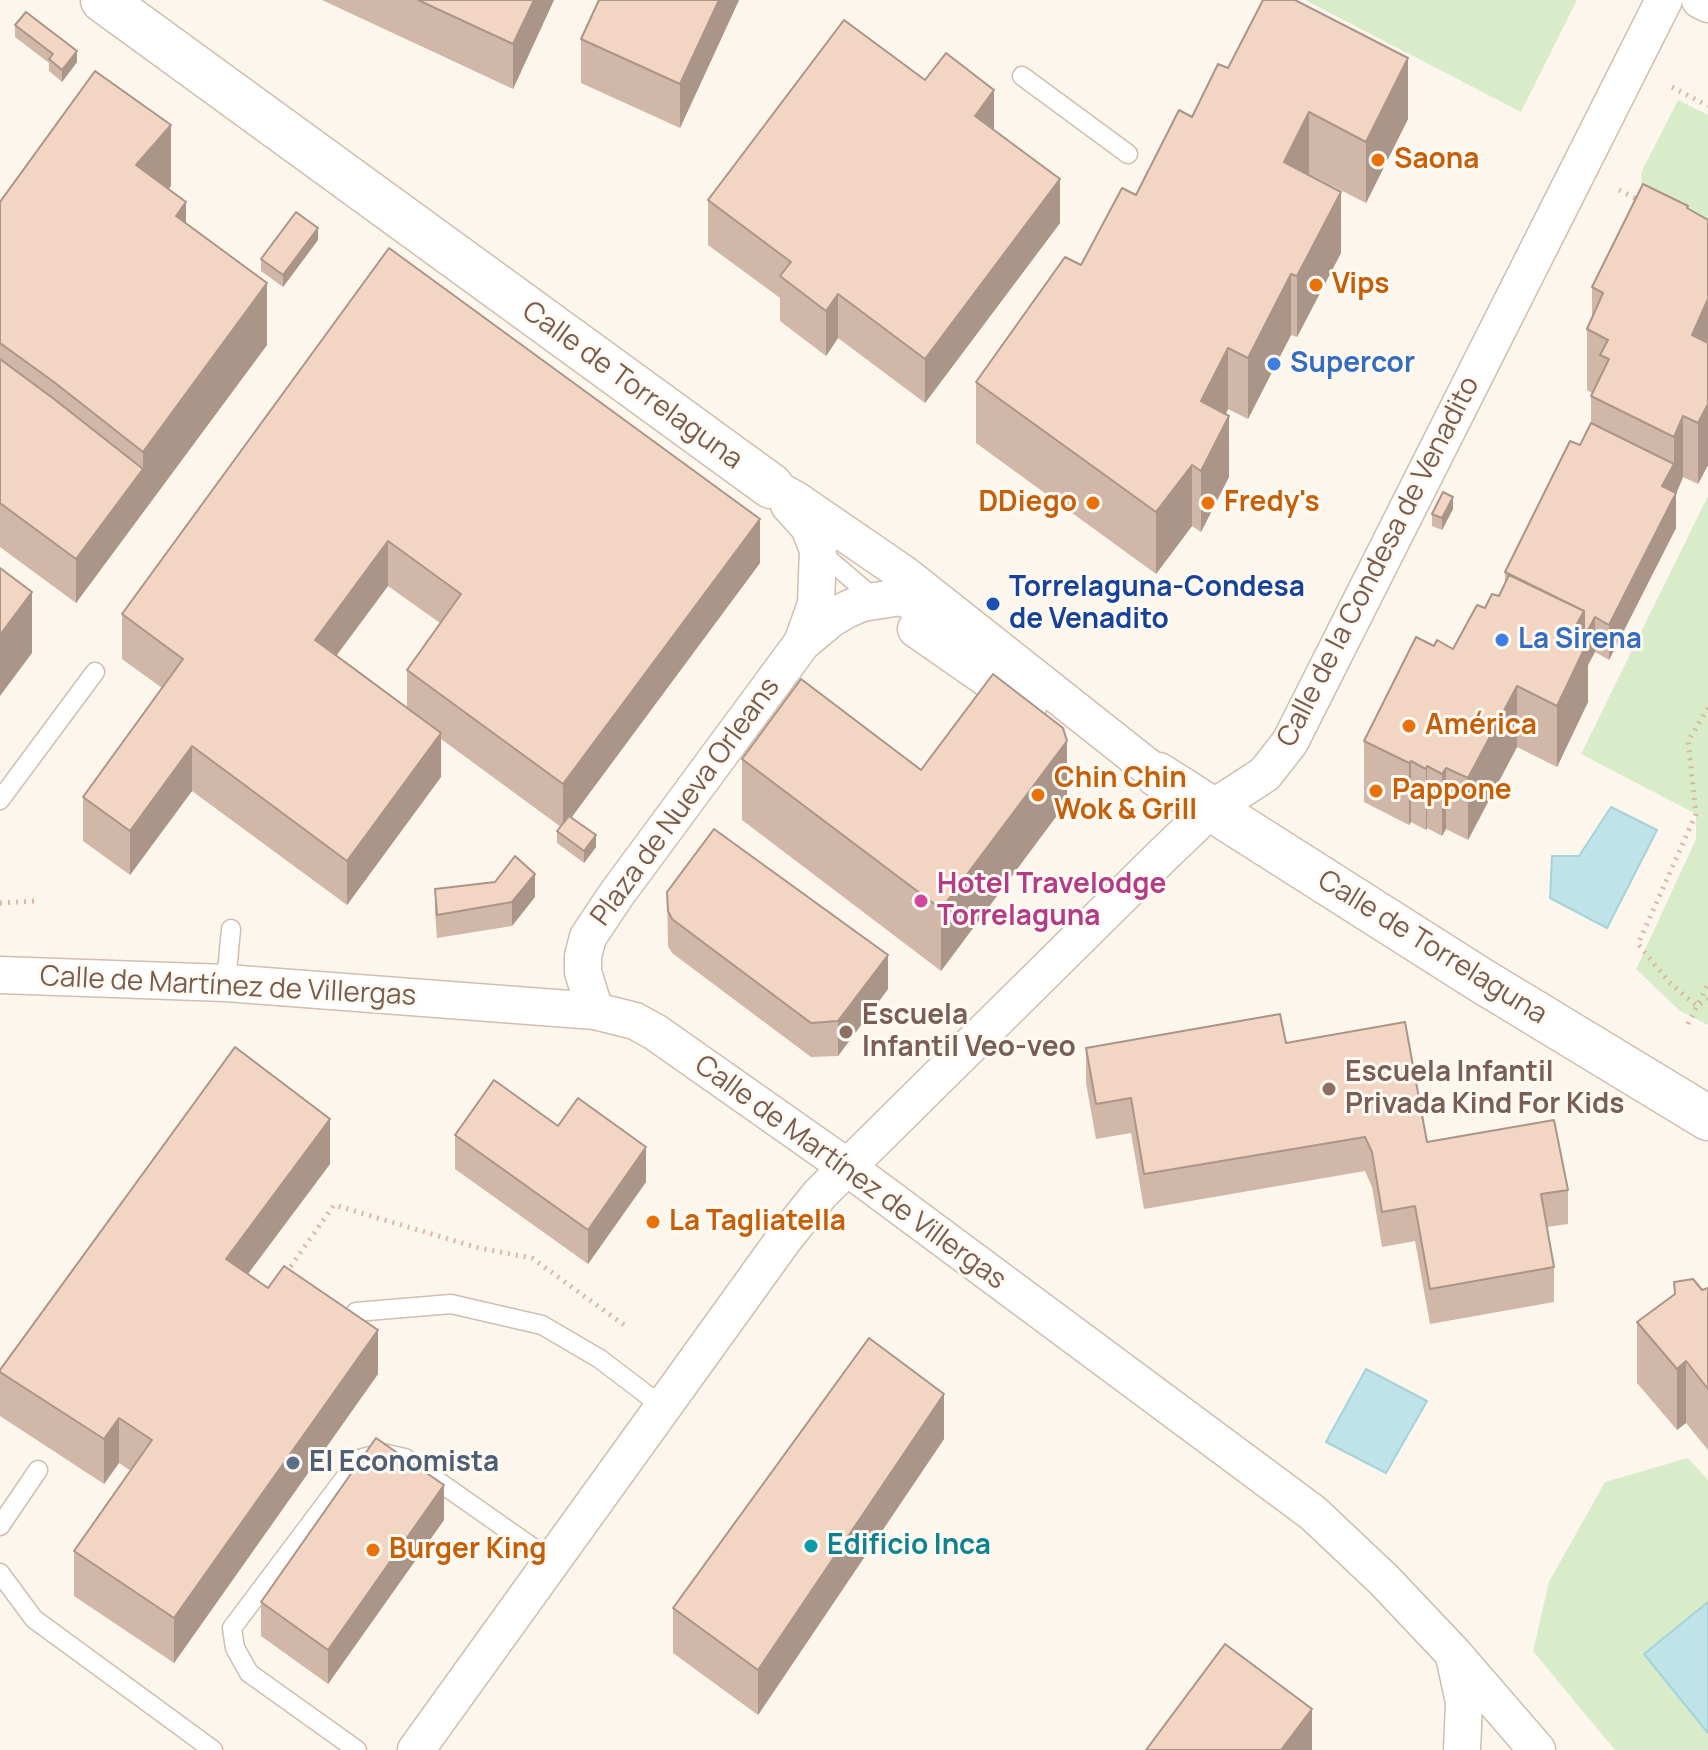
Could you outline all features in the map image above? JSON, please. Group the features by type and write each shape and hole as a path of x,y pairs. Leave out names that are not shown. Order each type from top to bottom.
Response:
{"street":[{"name":"Calle de Torrelaguna","path":"103,0 771,486 892,565 1158,775 1479,979 1708,1118"},
{"name":"Calle de la Condesa de Venadito","path":"416,1750 784,1239 820,1194 1210,810 1265,774 1290,742 1664,0"},
{"path":"1700,0 1708,4"},
{"path":"771,486 809,527 818,550"},
{"name":"Plaza de Nueva Orleans","path":"802,643 816,604 818,550"},
{"name":"Plaza de Nueva Orleans","path":"595,1011 583,972 588,937 802,643 832,618 862,603 901,597 913,601 961,633 983,637"},
{"name":"Calle de Torrelaguna","path":"876,600 965,665 1097,754 1158,775"},
{"name":"Calle de Martínez de Villergas","path":"2,977 226,983 595,1011 635,1021 847,1167 1313,1513 1384,1580 1454,1654 1537,1750"},
{"path":"1454,1654 1464,1702 1462,1750"}],"lane":[{"path":"1022,76 1128,154"},
{"path":"818,550 876,600"},
{"path":"0,800 95,672"},
{"path":"226,983 231,929"},
{"path":"340,1331 356,1312 451,1304 542,1325 600,1359 663,1407"},
{"path":"357,1750 249,1673 235,1648 232,1628 359,1459 382,1453 405,1458 552,1561"},
{"path":"0,1526 38,1470"},
{"path":"0,1573 34,1619 213,1750"}],"path":[{"path":"1672,87 1708,106"},
{"path":"1619,190 1644,203"},
{"path":"1697,1006 1670,983 1638,944 1696,814 1688,741 1708,708"},
{"path":"0,903 36,901"},
{"path":"1688,1024 1708,984"},
{"path":"1697,1006 1708,999"},
{"path":"285,1274 334,1205 479,1248 532,1258 624,1325"}],"green space":[{"path":"1305,0 1577,0 1521,112"},
{"path":"1678,100 1708,115 1708,227 1642,197 1641,173"},
{"path":"1708,496 1708,1025 1680,1011 1636,969 1696,839 1696,814 1581,754"},
{"path":"1688,1458 1708,1480 1708,1750 1615,1750 1533,1651 1549,1582 1605,1482"}],"water":[{"path":"1611,807 1657,830 1607,928 1550,898 1552,856 1579,856"},
{"path":"1366,1369 1427,1401 1386,1473 1326,1442"},
{"path":"1708,1602 1708,1733 1644,1654"}],"building":[{"path":"418,0 534,0 513,44"},
{"path":"599,0 719,0 680,84 581,39"},
{"path":"1263,0 1295,0 1408,58 1366,142 1309,112 1284,162 1341,192 1297,276 1291,274 1248,358 1228,348 1201,401 1229,416 1201,471 1192,465 1156,512 976,382 1065,257 1081,265 1122,188 1136,195 1179,110 1192,117 1218,64 1228,68"},
{"path":"26,12 77,51 62,70 49,59 53,54 15,25"},
{"path":"844,20 925,80 946,53 994,90 975,116 1060,179 925,359 838,294 826,311 780,276 791,262 708,200"},
{"path":"95,71 171,125 136,165 186,202 176,216 267,283 143,452 0,343 0,202"},
{"path":"1643,184 1688,206 1708,220 1708,299 1692,335 1708,343 1708,404 1698,423 1683,416 1674,437 1591,396 1609,359 1600,355 1608,340 1587,329 1603,293 1592,287"},
{"path":"296,212 318,228 283,275 261,259"},
{"path":"389,248 760,519 563,784 407,670 461,594 388,541 315,640 441,733 347,861 192,746 130,831 83,797 183,659 122,614"},
{"path":"0,359 143,469 76,559 0,503"},
{"path":"1591,423 1674,464 1662,486 1676,493 1609,625 1595,617 1584,638 1584,611 1505,572 1570,441 1580,445"},
{"path":"1443,492 1453,497 1442,518 1432,514"},
{"path":"0,568 32,592 0,635"},
{"path":"1509,575 1584,611 1572,633 1588,641 1557,706 1517,686 1468,778 1446,768 1442,774 1427,766 1426,769 1411,761 1409,763 1364,741 1416,637 1434,646 1437,640 1453,649 1477,605 1485,608 1492,594 1499,596"},
{"path":"993,674 1063,728 1067,741 941,909 742,759 801,679 921,770"},
{"path":"569,816 596,835 584,851 557,831"},
{"path":"714,829 888,955 838,1021 811,1023 672,919 668,911 667,892"},
{"path":"515,856 535,874 512,902 437,915 435,889 495,882"},
{"path":"1280,1014 1286,1043 1405,1022 1427,1142 1554,1120 1568,1190 1541,1194 1554,1267 1430,1289 1415,1206 1382,1212 1372,1152 1365,1137 1144,1174 1131,1098 1096,1104 1086,1048"},
{"path":"235,1047 330,1119 226,1259 268,1288 284,1266 378,1330 174,1618 74,1551 152,1440 119,1418 104,1439 0,1370"},
{"path":"494,1080 558,1126 578,1098 646,1147 588,1230 455,1135"},
{"path":"1693,1279 1702,1290 1708,1288 1708,1389 1686,1361 1677,1369 1637,1322 1675,1294 1674,1282"},
{"name":"Edificio Inca","path":"869,1338 944,1394 758,1670 673,1608"},
{"path":"376,1438 444,1485 328,1650 261,1602"},
{"path":"1225,1644 1312,1709 1281,1750 1146,1750"}],"place":[{"name":"Saona","path":"1378,160"},
{"name":"Vips","path":"1316,285"},
{"name":"Supercor","path":"1274,364"},
{"name":"DDiego","path":"1093,503"},
{"name":"Fredy's","path":"1208,503"},
{"name":"Torrelaguna-Condesa de Venadito","path":"993,604"},
{"name":"La Sirena","path":"1502,640"},
{"name":"América","path":"1409,726"},
{"name":"Pappone","path":"1376,791"},
{"name":"Chin Chin Wok & Grill","path":"1038,795"},
{"name":"Hotel Travelodge Torrelaguna","path":"921,901"},
{"name":"Escuela Infantil Veo-veo","path":"846,1032"},
{"name":"Escuela Infantil Privada Kind For Kids","path":"1329,1089"},
{"name":"La Tagliatella","path":"653,1222"},
{"name":"El Economista","path":"293,1463"},
{"name":"Edificio Inca","path":"811,1546"},
{"name":"Burger King","path":"373,1550"}]}
